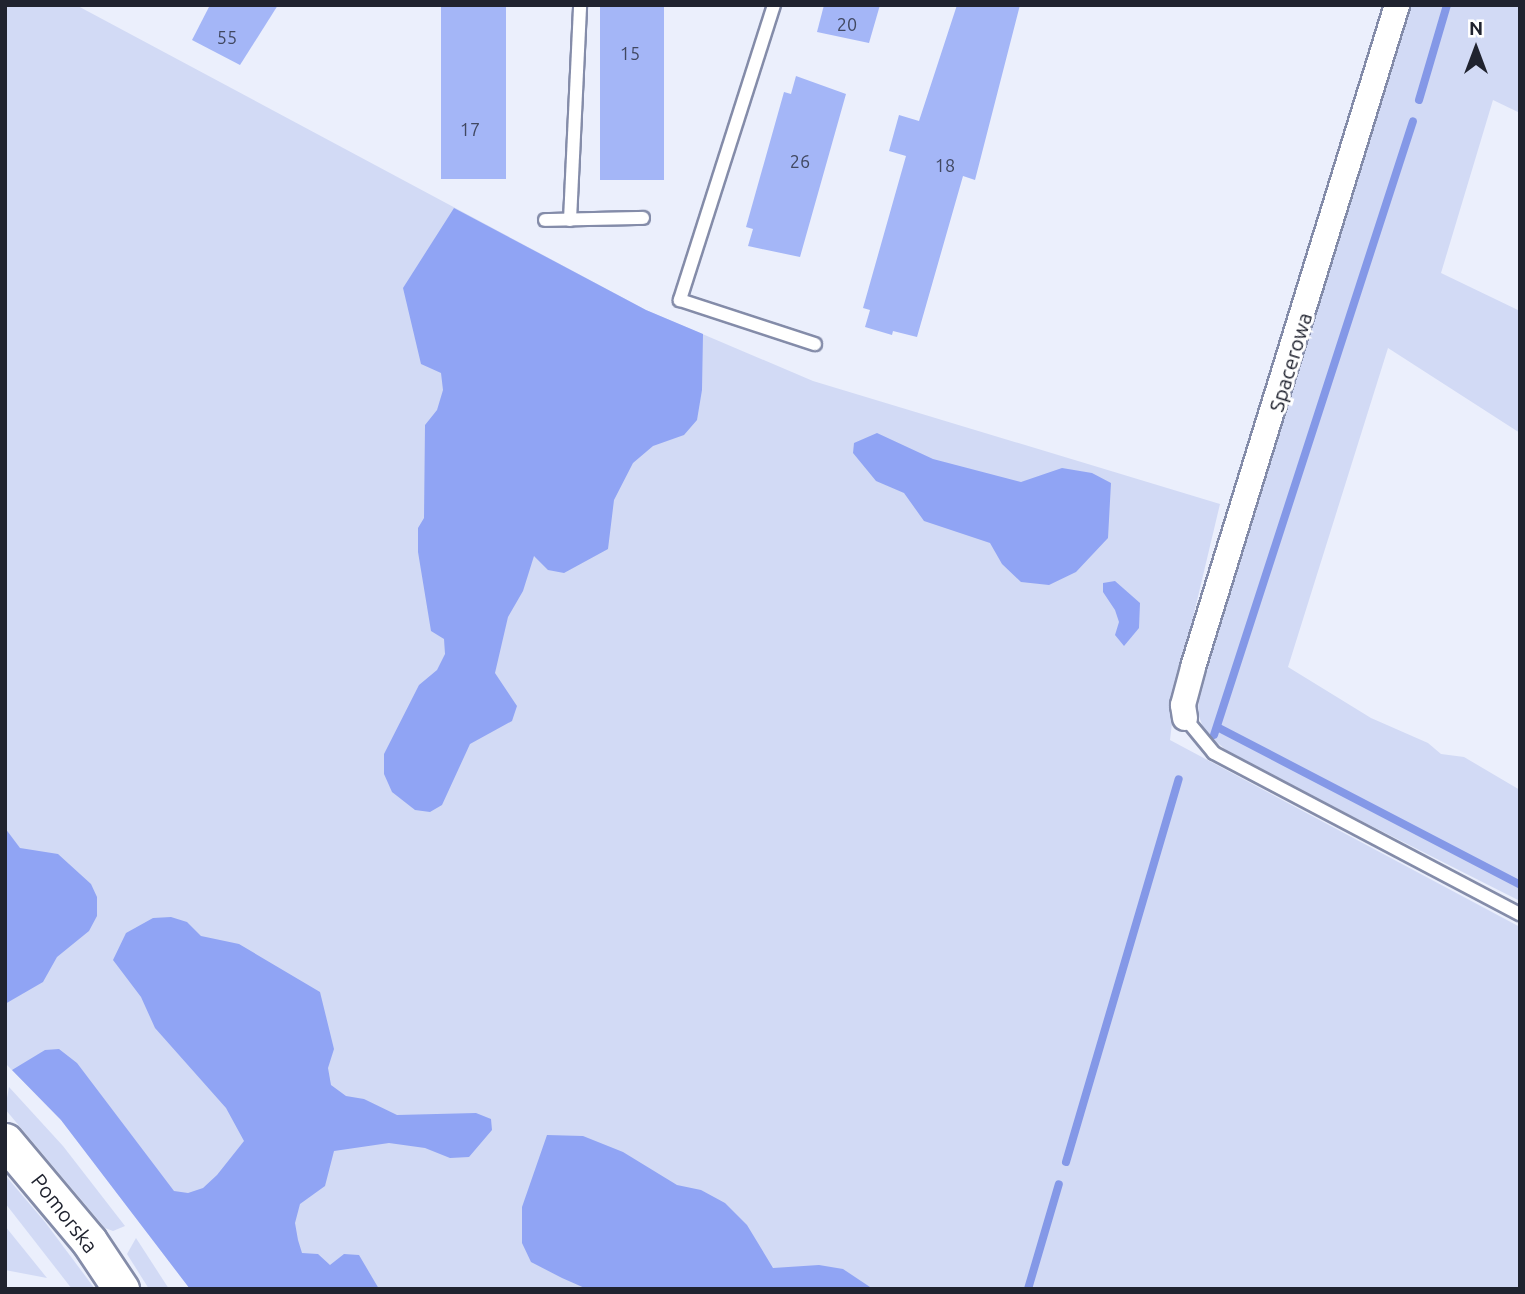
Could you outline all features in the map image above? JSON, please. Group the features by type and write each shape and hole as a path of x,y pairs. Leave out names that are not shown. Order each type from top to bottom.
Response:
{"main road":[{"name":"Pomorska","path":"5,1141 89,1241 121,1289"}],"street":[{"name":"Spacerowa","path":"1185,718 1183,705 1194,667 1397,5"}],"lane":[{"path":"570,220 580,5"},
{"path":"774,5 680,300 815,344"},
{"path":"545,220 643,218"},
{"path":"1185,718 1200,742 1223,758 1520,914"}],"shaded area":[{"path":"5,5 76,5 646,310 813,381 1220,504 1176,689 1170,740 1520,927 1520,1289 190,1289 61,1120 5,1063"},
{"path":"1407,5 1520,5 1520,113 1493,100 1441,273 1520,311 1520,433 1388,348 1288,667 1371,718 1428,743 1441,754 1464,757 1520,790 1520,901 1233,756 1205,732 1198,714 1199,688"},
{"path":"454,208 646,310 703,334 702,390 697,420 684,435 653,446 633,463 614,500 608,549 564,573 548,570 534,556 523,591 508,617 495,673 517,706 512,721 470,744 442,805 430,812 415,810 392,792 384,774 384,754 419,685 437,670 445,654 444,639 431,631 418,552 418,528 424,518 425,425 437,410 443,390 441,373 421,364 403,288"},
{"path":"877,433 933,459 1021,482 1062,468 1092,473 1111,483 1108,538 1076,572 1049,585 1021,582 1002,564 990,543 924,521 904,493 876,481 853,453 854,443"},
{"path":"1115,581 1140,603 1139,628 1124,646 1115,635 1119,622 1115,610 1103,592 1103,583"},
{"path":"5,828 20,848 58,854 91,884 97,897 97,916 89,931 57,957 43,982 5,1004"},
{"path":"171,917 187,922 201,936 239,944 320,992 334,1049 328,1068 331,1085 346,1096 364,1099 397,1115 476,1113 491,1119 492,1130 469,1157 450,1158 425,1148 389,1143 334,1151 325,1186 300,1204 295,1223 302,1253 318,1254 330,1265 344,1254 359,1255 379,1289 190,1289 61,1120 12,1070 45,1050 59,1049 77,1063 174,1191 188,1193 203,1188 217,1175 244,1141 226,1108 155,1028 141,997 113,960 126,933 153,918"},
{"path":"9,1087 63,1146 125,1226 113,1231 105,1228 5,1109"},
{"path":"547,1135 583,1136 623,1152 677,1185 701,1190 725,1203 747,1225 773,1268 819,1265 843,1269 873,1289 587,1289 562,1278 531,1262 522,1243 522,1207"},
{"path":"5,1175 45,1222 95,1289 72,1289 5,1203"},
{"path":"5,1226 22,1247 47,1278 5,1270"},
{"path":"136,1238 169,1289 149,1289 127,1254"}],"building":[{"path":"210,5 278,5 240,65 192,40"},
{"path":"441,5 506,5 506,179 441,179"},
{"path":"600,5 664,5 664,180 600,180"},
{"path":"824,5 880,5 869,43 817,32"},
{"path":"957,5 1020,5 975,180 963,176 917,337 893,331 892,335 865,327 870,310 863,308 906,156 889,151 899,115 919,121"},
{"path":"796,76 846,94 800,257 748,246 753,229 746,227 784,92 791,94"}],"waterway":[{"path":"1419,100 1447,5"},
{"path":"1214,735 1413,121"},
{"path":"1219,728 1520,885"},
{"path":"1066,1162 1179,779"},
{"path":"1028,1289 1059,1184"}]}
